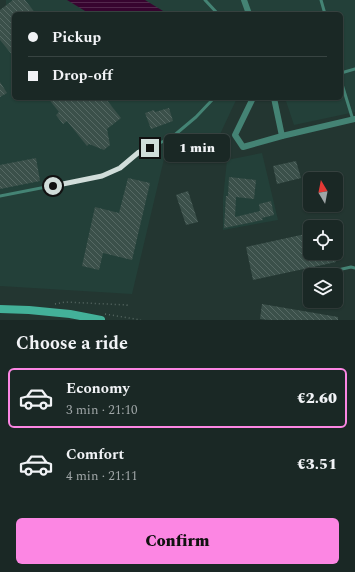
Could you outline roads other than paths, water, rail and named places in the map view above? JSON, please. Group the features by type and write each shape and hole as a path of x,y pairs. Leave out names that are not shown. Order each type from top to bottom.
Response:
{"main road":[{"path":"0,309 70,314 101,320"}],"street":[{"path":"244,0 248,12"},
{"path":"252,100 234,135 243,147 354,119"},
{"path":"274,100 282,136"}],"lane":[{"path":"205,0 216,12"},
{"path":"321,0 324,12"},
{"path":"343,72 355,69"},
{"path":"343,88 354,119"},
{"path":"0,196 102,176 120,168 139,152 171,138 196,117 212,100"},
{"path":"343,269 351,267 355,268"}]}
